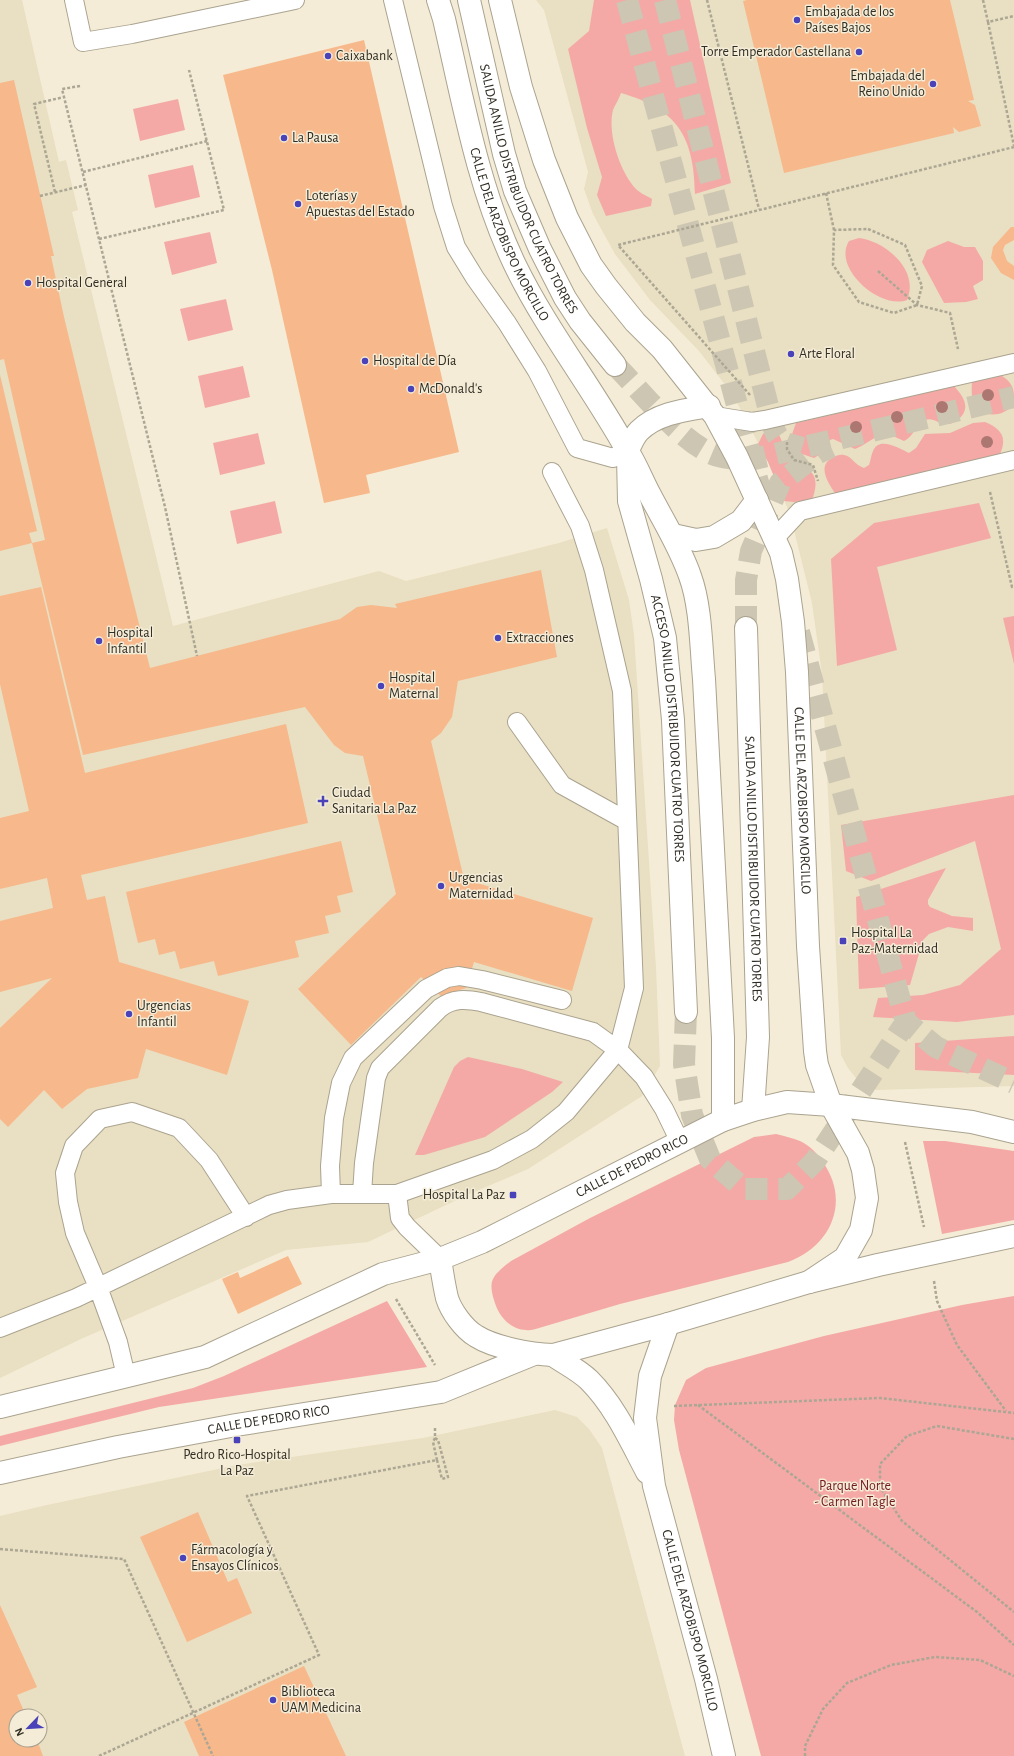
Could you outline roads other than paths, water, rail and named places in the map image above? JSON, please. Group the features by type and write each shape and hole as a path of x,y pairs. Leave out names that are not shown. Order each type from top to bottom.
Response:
{"street":[{"name":"CALLE DEL ARZOBISPO MORCILLO","path":"438,0 444,19 477,160 499,226 515,264 538,306 628,450 673,535 690,577 699,620 704,679 723,1038 723,1120"},
{"name":"SALIDA ANILLO DISTRIBUIDOR CUATRO TORRES","path":"469,0 501,140 515,191 540,249 565,298 580,321 615,365"},
{"name":"CALLE DEL ARZOBISPO MORCILLO","path":"500,0 522,87 544,160 567,218 591,265 625,310 662,349 712,411 737,457 781,553 788,579 797,672 813,1034 817,1065 831,1105"},
{"path":"628,450 638,432 649,422 672,413 712,411"},
{"name":"ACCESO ANILLO DISTRIBUIDOR CUATRO TORRES","path":"628,450 629,501 652,579 665,638 674,720 686,1012"},
{"path":"673,535 696,540 714,536 741,521 757,500"},
{"name":"SALIDA ANILLO DISTRIBUIDOR CUATRO TORRES","path":"746,628 758,1037 753,1110"},
{"name":"CALLE DE PEDRO RICO","path":"0,1407 205,1357 383,1274 440,1259 482,1242 723,1120 753,1110 787,1102 831,1105 972,1122 1014,1132"},
{"name":"CALLE DE PEDRO RICO","path":"809,1282 845,1258 861,1230 867,1198 863,1170 858,1153 831,1105"},
{"name":"CALLE DE PEDRO RICO","path":"0,1473 118,1447 236,1425 441,1392 543,1355 668,1324 809,1282 878,1265 1014,1236"},
{"name":"CALLE DE PEDRO RICO","path":"440,1259 447,1299 459,1320 476,1336 504,1347 543,1355"},
{"name":"CALLE DEL ARZOBISPO MORCILLO","path":"668,1324 650,1376 645,1418 654,1486 706,1679 724,1756"},
{"name":"CALLE DEL ARZOBISPO MORCILLO","path":"543,1355 588,1379 614,1412 654,1486"}],"lane":[{"path":"74,0 83,42 132,34 295,0"},
{"path":"393,0 443,206 456,247 474,278 507,323 537,371 577,448 613,458 628,450"},
{"path":"712,411 752,422 1014,363"},
{"path":"774,539 800,511 1014,460"},
{"path":"0,1328 76,1298 269,1205 287,1200 331,1194 397,1194 493,1160 532,1139 566,1112 618,1050 634,988 622,691 594,570 580,526 552,472"},
{"path":"517,722 562,785 627,821"},
{"path":"331,1194 330,1166 334,1118 341,1083 353,1058 426,989 447,978 459,976 482,980 562,1000"},
{"path":"362,1194 364,1162 376,1078 380,1068 440,1008 448,1002 466,999 593,1032 618,1050 644,1077 664,1110 680,1142"},
{"path":"126,1376 118,1342 98,1287 75,1233 68,1202 65,1174 74,1146 100,1119 132,1112 179,1128 208,1160 246,1217"},
{"path":"397,1194 400,1218 407,1227 440,1259"}],"tunnel":[{"path":"627,0 762,497"},
{"path":"665,0 773,426 780,440 802,448"},
{"path":"615,365 679,432 708,452 722,457 736,459 750,460 1014,397"},
{"path":"746,628 746,580 751,551 780,483 818,453 831,447"},
{"path":"799,632 906,1022 936,1047 1014,1083"},
{"path":"686,1012 684,1064 692,1115 710,1159 744,1189 787,1189 815,1161 906,1022"}],"place":[{"name":"Embajada de los Países Bajos","path":"797,20"},
{"name":"Torre Emperador Castellana","path":"859,52"},
{"name":"Caixabank","path":"328,56"},
{"name":"Embajada del Reino Unido","path":"933,84"},
{"name":"La Pausa","path":"284,138"},
{"name":"Loterías y Apuestas del Estado","path":"298,204"},
{"name":"Hospital General","path":"28,283"},
{"name":"Arte Floral","path":"791,354"},
{"name":"Hospital de Día","path":"365,361"},
{"name":"McDonald's","path":"411,389"},
{"name":"Extracciones","path":"498,638"},
{"name":"Hospital Infantil","path":"99,641"},
{"name":"Hospital Maternal","path":"381,686"},
{"name":"Ciudad Sanitaria La Paz","path":"323,801"},
{"name":"Urgencias Maternidad","path":"441,886"},
{"name":"Hospital La Paz-Maternidad","path":"843,941"},
{"name":"Urgencias Infantil","path":"129,1014"},
{"name":"Hospital La Paz","path":"513,1195"},
{"name":"Pedro Rico-Hospital La Paz","path":"237,1440"},
{"name":"Fármacología y Ensayos Clínicos","path":"183,1558"},
{"name":"Biblioteca UAM Medicina","path":"273,1700"}],"park label":[{"name":"Parque Norte - Carmen Tagle","path":"855,1494"}]}
